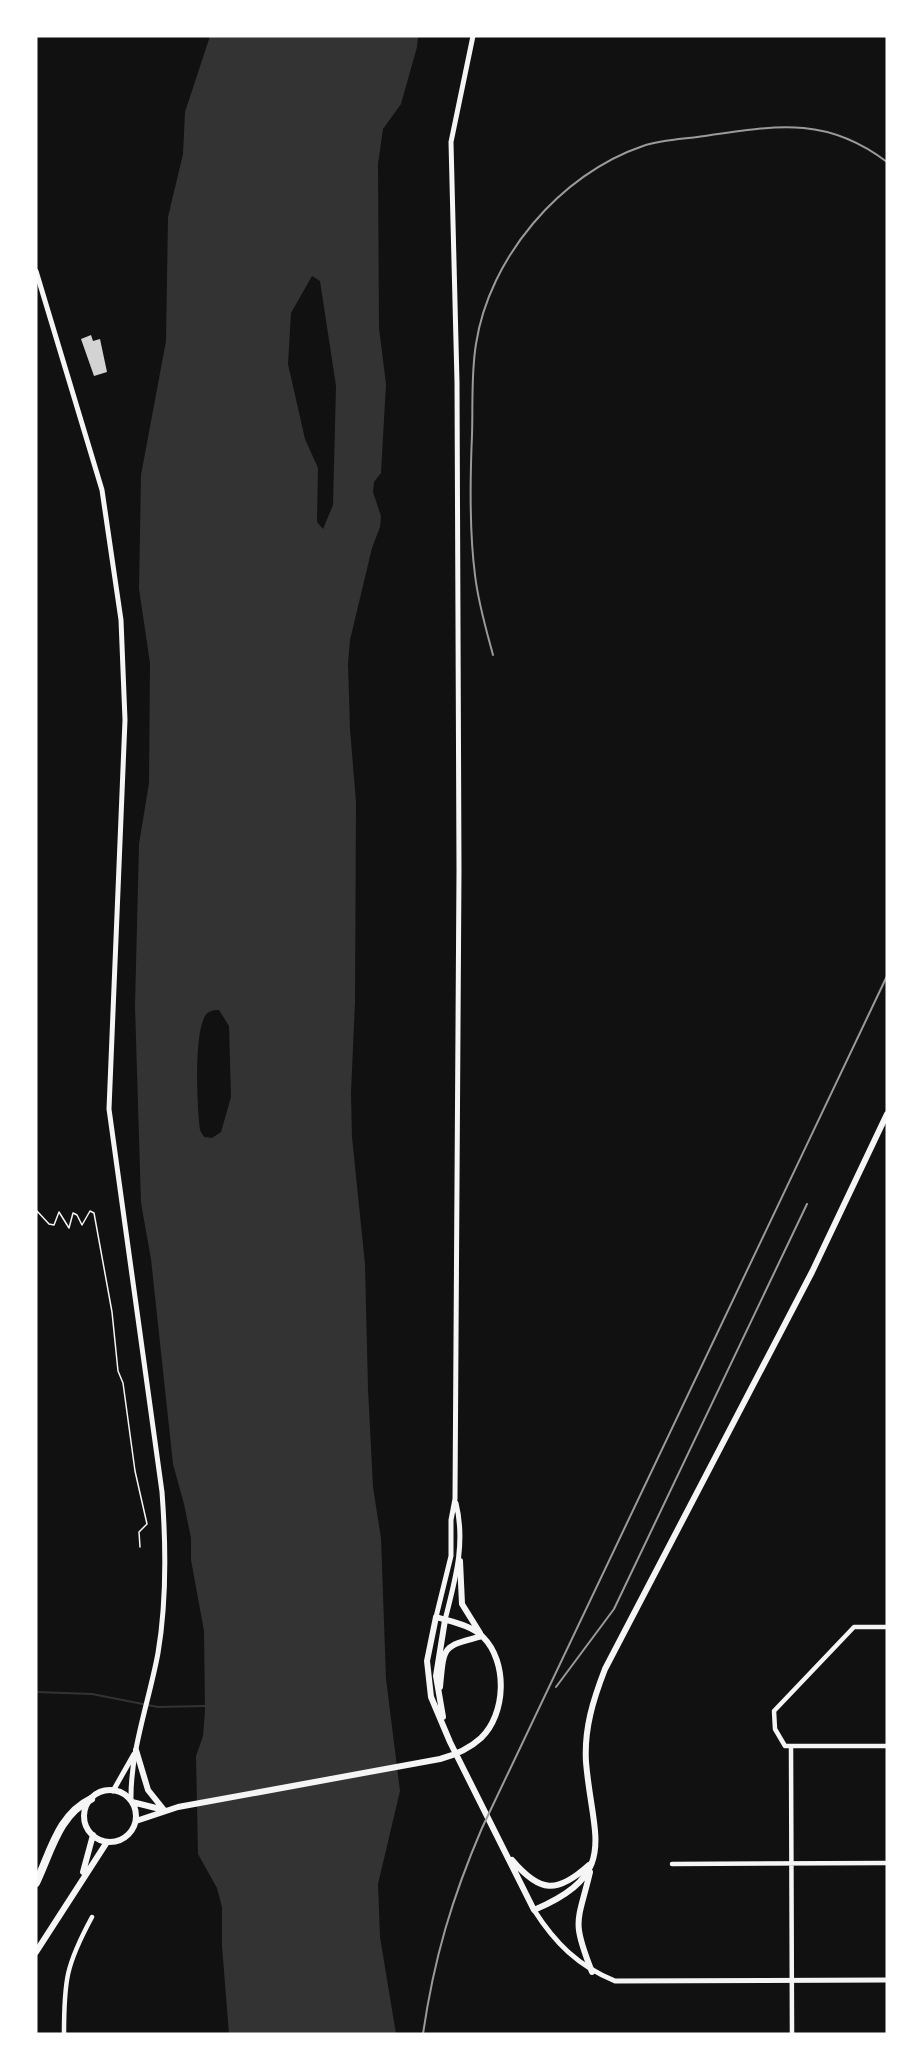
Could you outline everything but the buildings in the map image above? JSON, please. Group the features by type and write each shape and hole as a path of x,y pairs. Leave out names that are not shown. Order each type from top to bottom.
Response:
{"highway":[{"path":"36,1884 63,1822 77,1806 91,1799"}],"main road":[{"path":"592,1972 579,1938 577,1922 596,1852 597,1834 586,1763 586,1732 593,1701 605,1669 812,1272 887,1114"},
{"path":"136,1821 178,1807 440,1759 466,1749 482,1737 494,1719 501,1681 498,1664 462,1604 460,1561"},
{"path":"482,1636 467,1627 436,1617 429,1646 427,1677 431,1697 450,1742 534,1910 576,1887 592,1862"},
{"path":"444,1726 439,1696 437,1659 445,1620"},
{"path":"439,1696 446,1650 451,1644 482,1636"},
{"path":"136,1750 148,1790 164,1810"},
{"path":"132,1802 136,1821 124,1839 107,1842 93,1835 85,1822 84,1814 91,1799 105,1791 113,1791 132,1802 164,1810"},
{"path":"80,1881 93,1835"},
{"path":"36,1952 107,1842"},
{"path":"506,1852 525,1876 542,1886 558,1887 573,1879 592,1862"}],"street":[{"path":"436,1617 451,1556 451,1520 455,1499 459,834 457,382 451,142 473,36"},
{"path":"36,272 102,490 121,620 125,720 109,1108 165,1533 163,1605 151,1689 136,1750 132,1802"},
{"path":"445,1620 460,1561 460,1520 455,1499"},
{"path":"887,1627 854,1628 774,1711 776,1729 785,1746 887,1746"},
{"path":"791,1746 792,2034"},
{"path":"113,1791 136,1750"},
{"path":"672,1864 887,1863"},
{"path":"534,1910 548,1932 567,1953 592,1972 615,1981 635,1983 887,1980"},
{"path":"64,2034 64,1984 73,1952 92,1917"}],"path":[{"path":"36,1217 37,1211 48,1224 54,1225 59,1212 69,1228 73,1213 77,1215 82,1225 90,1211 94,1213 112,1312 118,1371 123,1383 135,1471 145,1508 147,1524 139,1532 140,1547"}],"shaded area":[{"path":"210,36 418,36 401,104 383,129 378,164 379,328 386,384 381,473 374,482 373,492 381,516 350,640 348,663 356,802 352,1137 365,1264 368,1389 373,1487 381,1538 386,1679 400,1791 378,1884 380,1937 396,2034 229,2034 222,1946 222,1907 217,1888 198,1854 196,1756 203,1736 205,1711 204,1631 191,1560 191,1538 173,1464 151,1259 141,1203 135,1006 139,844 149,783 150,663 139,589 141,475 166,341 168,217 183,154 185,112","holes":["312,276 320,281 336,386 333,505 323,529 317,522 318,468 305,439 288,364 291,313","219,1010 229,1026 231,1097 221,1132 212,1138 204,1137 200,1130 197,1090 198,1057 204,1018 210,1011"]}],"waterway":[{"path":"36,1692 92,1694 158,1707 205,1706"}],"railway":[{"path":"493,655 478,595 472,540 470,487 474,355 484,312 496,281 513,251 533,223 557,198 584,177 613,159 659,142 759,129 802,128 844,137 887,162"},
{"path":"423,2034 427,2006 445,1929 482,1828 887,976"},
{"path":"556,1687 614,1609 807,1204"}]}
